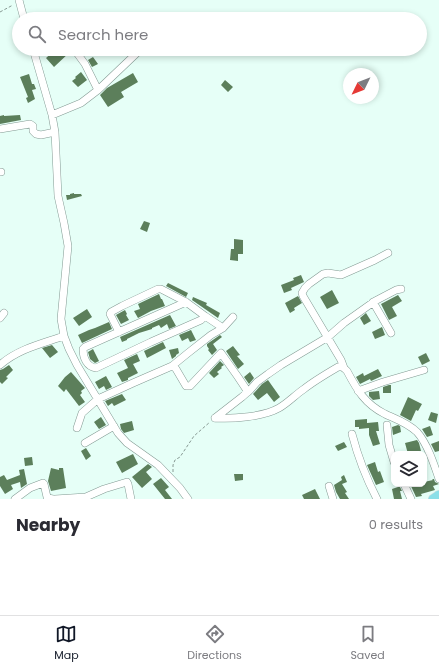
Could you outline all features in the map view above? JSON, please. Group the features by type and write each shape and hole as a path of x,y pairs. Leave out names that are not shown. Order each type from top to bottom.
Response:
{"main road":[{"path":"432,499 439,495"}],"street":[{"path":"19,1 22,12"},
{"path":"35,56 52,115 55,132 58,196 68,246 61,319 64,336 76,363 114,426 127,443 158,465 173,479 188,499"},
{"path":"79,56 85,64 98,90"},
{"path":"52,115 81,103 98,90 134,56"},
{"path":"0,129 30,124 33,126 33,131 36,134 41,135 55,132"},
{"path":"388,253 342,275 326,273 309,284 302,293 358,391 365,400 375,408 405,423 418,433 428,450 439,479"},
{"path":"119,332 110,314 111,312 161,289 186,302 223,328"},
{"path":"215,418 268,374 328,338 344,323 373,302 401,289"},
{"path":"186,302 85,347 83,349 85,360 92,368 96,368 200,320 205,316"},
{"path":"373,302 391,333"},
{"path":"77,428 82,413 98,399 172,366 211,335 223,328 233,317"},
{"path":"0,365 20,351 64,336"},
{"path":"172,366 176,369 186,386 190,386 221,353 248,392"},
{"path":"76,363 85,360"},
{"path":"215,418 250,416 277,409 302,390 338,367 344,368"},
{"path":"358,391 424,370"},
{"path":"387,425 391,452"},
{"path":"85,443 114,426"},
{"path":"352,434 356,451 365,475 377,499"},
{"path":"15,499 30,488 43,483 48,498 62,499 86,497 104,489 127,482 131,499"},
{"path":"329,486 333,499"},
{"path":"405,487 411,499"}],"path":[{"path":"0,12 19,1"},
{"path":"173,479 172,468 174,462 180,457 194,436 215,418"}],"building":[{"path":"48,56 66,56 54,67 46,58"},
{"path":"93,57 98,64 92,67 88,60"},
{"path":"81,72 87,80 78,87 72,81"},
{"path":"133,73 138,82 121,92 124,97 108,107 100,95 107,88"},
{"path":"29,74 32,84 34,84 36,89 32,90 35,99 28,103 26,98 28,97 20,77"},
{"path":"225,80 233,87 228,92 221,85"},
{"path":"20,115 21,120 0,124 0,116"},
{"path":"74,193 81,194 82,196 67,200 66,195"},
{"path":"144,221 150,223 147,232 140,229"},
{"path":"234,239 243,240 243,254 238,254 238,261 230,260 231,249 234,249"},
{"path":"301,275 304,282 291,288 292,290 284,293 281,285 294,280 293,278"},
{"path":"168,283 188,293 186,297 166,286"},
{"path":"332,290 339,303 327,309 320,297"},
{"path":"159,294 165,306 138,318 134,311 140,309 138,304"},
{"path":"398,295 402,301 392,307 397,316 389,320 381,304"},
{"path":"298,296 302,303 294,308 295,310 290,313 285,303"},
{"path":"193,297 207,303 206,305 220,313 218,318 192,300"},
{"path":"87,309 92,317 79,326 73,318"},
{"path":"125,310 129,320 121,324 116,315"},
{"path":"366,313 371,321 364,325 360,318"},
{"path":"170,315 176,326 169,329 167,324 161,328 159,325 122,342 120,337"},
{"path":"109,322 112,329 82,343 78,335"},
{"path":"382,327 385,335 375,339 372,332"},
{"path":"191,330 196,340 190,342 188,338 182,341 179,335"},
{"path":"220,335 222,337 213,344 217,350 212,355 208,350 207,344"},
{"path":"163,342 166,348 147,358 144,351"},
{"path":"52,345 58,352 50,358 42,348"},
{"path":"233,346 240,355 237,356 244,364 238,369 226,351"},
{"path":"178,348 179,353 172,359 169,350"},
{"path":"93,349 99,361 95,363 90,359 88,352"},
{"path":"426,353 430,361 422,365 418,357"},
{"path":"137,354 140,361 133,364 138,373 122,382 117,373 128,368 124,360"},
{"path":"220,361 224,365 217,372 219,374 214,378 209,373"},
{"path":"9,365 13,370 2,384 0,382 0,370"},
{"path":"378,369 382,376 371,381 370,379 360,384 356,377 363,373 364,376"},
{"path":"71,372 85,388 81,391 82,393 80,395 85,402 79,406 66,389 64,392 58,386"},
{"path":"250,372 254,378 249,384 244,377"},
{"path":"106,376 112,387 106,390 104,386 99,389 95,382"},
{"path":"268,380 280,397 274,402 267,393 258,400 253,394"},
{"path":"391,385 391,393 383,393 383,387"},
{"path":"379,391 380,399 373,400 369,396 369,392"},
{"path":"122,394 126,400 114,406 112,403 108,406 105,401"},
{"path":"408,397 422,404 418,411 416,410 411,421 400,415"},
{"path":"431,412 438,414 436,423 428,420"},
{"path":"101,417 106,425 99,429 94,422"},
{"path":"367,419 367,423 378,422 379,431 376,431 380,444 373,446 369,435 369,428 359,429 359,427 355,427 355,420"},
{"path":"132,421 134,430 124,433 120,424"},
{"path":"398,425 400,426 401,432 393,435 392,427"},
{"path":"430,426 433,435 427,437 422,429"},
{"path":"417,440 421,451 407,451 405,443"},
{"path":"439,441 439,451 435,452 431,444"},
{"path":"344,442 347,447 338,451 335,446"},
{"path":"86,448 91,456 86,460 81,451"},
{"path":"133,454 138,464 122,473 116,462"},
{"path":"32,457 33,465 25,466 24,458"},
{"path":"375,462 378,472 380,471 384,482 376,485 367,465"},
{"path":"148,464 152,467 146,472 152,479 142,488 132,477"},
{"path":"51,468 59,470 59,468 63,468 66,488 51,491 48,481"},
{"path":"24,469 27,484 21,488 20,482 11,485 13,489 5,494 0,486 0,477 4,475 7,480 20,475 19,470"},
{"path":"234,474 243,474 243,480 235,481"},
{"path":"344,475 347,482 342,484 349,499 340,499 334,485 342,480 341,477"},
{"path":"161,478 169,487 165,490 172,499 165,499 153,484"},
{"path":"432,479 439,484 433,486 435,490 416,497 411,487 427,487 427,481 433,480"},
{"path":"400,487 402,491 400,491 402,499 394,499 392,489"},
{"path":"315,489 320,499 304,499 302,495"}]}
